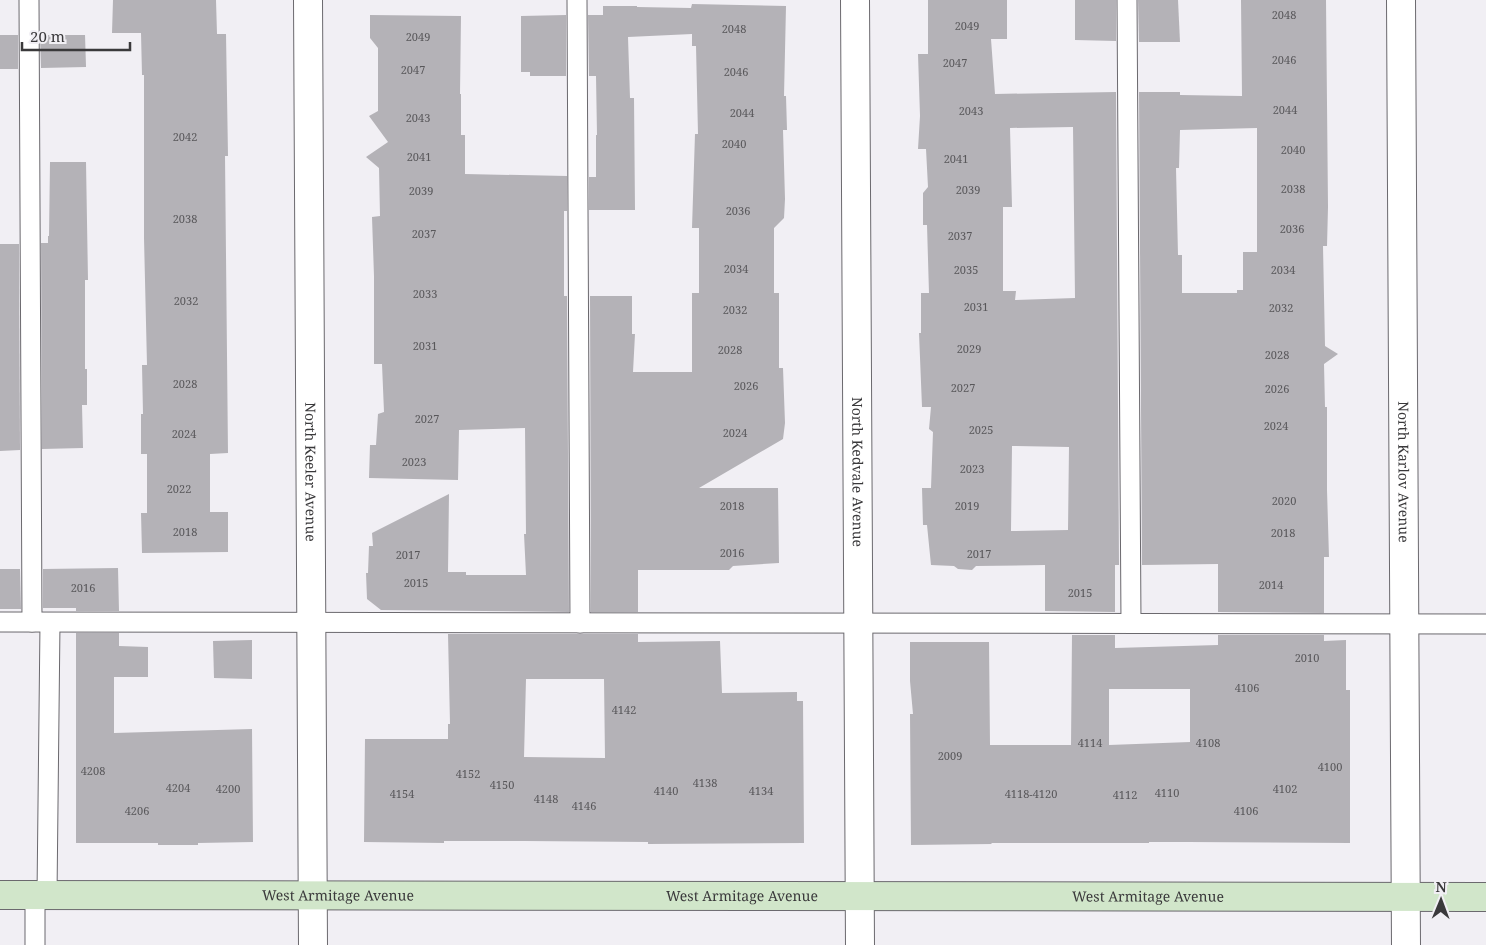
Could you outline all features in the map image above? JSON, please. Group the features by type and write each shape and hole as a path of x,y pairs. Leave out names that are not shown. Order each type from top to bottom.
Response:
{"main road":[{"name":"West Armitage Avenue","path":"0,895 1486,897"}],"street":[{"name":"North Keeler Avenue","path":"308,0 313,945"},
{"name":"North Kedvale Avenue","path":"855,0 860,945"},
{"name":"North Karlov Avenue","path":"1401,0 1406,945"}],"lane":[{"path":"29,0 41,622 41,895 35,945"},
{"path":"577,0 580,623"},
{"path":"1127,0 1131,624"},
{"path":"0,622 1486,624"}],"building":[{"path":"113,0 216,0 217,34 226,34 228,156 225,156 228,453 210,454 210,512 228,512 228,552 142,553 141,513 147,513 147,454 141,454 141,414 143,414 142,365 147,365 144,238 144,75 142,75 141,33 112,33"},
{"path":"928,0 1007,0 1007,39 991,39 995,94 1116,92 1119,565 1115,565 1115,612 1045,611 1045,565 976,566 972,570 958,569 954,566 931,565 927,525 923,525 922,488 931,488 933,432 929,429 931,407 922,407 919,333 921,333 921,293 929,293 927,225 923,225 923,193 928,187 926,149 918,149 920,116 918,54 928,54","holes":["1073,127 1075,298 1015,300 1016,291 1003,291 1003,207 1012,207 1010,128","1012,446 1069,447 1068,530 1011,531"]},
{"path":"1075,0 1116,0 1116,41 1075,40"},
{"path":"1138,0 1178,0 1180,42 1139,42"},
{"path":"1241,0 1326,0 1328,207 1327,246 1323,246 1325,346 1338,354 1324,364 1325,407 1327,407 1329,557 1324,557 1324,613 1218,612 1218,564 1142,565 1139,92 1180,92 1180,95 1242,96","holes":["1257,128 1257,252 1243,252 1243,290 1237,290 1237,293 1182,293 1182,255 1178,255 1176,168 1179,168 1180,130"]},
{"path":"692,4 786,6 784,96 786,96 787,130 783,130 784,218 774,228 774,293 779,293 779,368 783,368 785,423 783,439 699,488 778,488 779,563 733,566 729,570 638,570 638,612 591,612 590,296 632,296 632,334 635,334 633,372 692,372 692,293 699,293 699,228 692,228 695,134 698,134 696,46 692,46 692,34 628,37 630,98 634,98 635,210 589,210 589,177 596,177 597,135 596,76 589,76 588,15 603,15 603,6 691,8"},
{"path":"370,15 461,16 461,135 465,135 465,174 567,176 567,211 564,211 564,296 567,296 569,612 381,610 367,599 366,573 368,573 369,546 373,546 372,533 449,494 448,572 466,572 466,575 526,575 524,534 526,534 525,428 459,430 458,480 369,478 370,445 376,445 378,414 384,412 382,364 374,364 372,217 380,216 379,168 366,157 388,142 369,116 378,111 378,48 370,38"},
{"path":"566,15 566,76 530,76 530,72 521,72 521,16"},
{"path":"0,35 18,35 18,69 0,69"},
{"path":"40,35 85,35 86,67 41,68"},
{"path":"50,162 86,162 88,280 85,280 85,369 87,369 87,405 82,405 83,448 42,449 41,243 48,243 49,236"},
{"path":"0,244 19,244 20,450 0,451"},
{"path":"118,568 119,611 76,611 76,608 43,608 43,569"},
{"path":"0,569 20,569 21,609 0,609"},
{"path":"76,633 119,633 119,646 148,647 148,677 114,677 114,733 252,729 253,842 198,843 198,845 76,843"},
{"path":"448,634 638,634 638,642 720,641 722,693 797,692 797,701 803,701 804,843 364,842 365,739 448,739 448,724 450,724","holes":["526,679 604,679 605,758 524,757"]},
{"path":"1072,635 1115,635 1115,648 1218,645 1218,635 1324,635 1324,641 1346,640 1346,690 1350,690 1350,843 1149,842 911,845 910,714 913,714 910,681 910,642 989,642 990,745 1071,745","holes":["1109,689 1190,689 1190,742 1109,745"]},
{"path":"252,640 252,679 214,678 213,641"}]}
